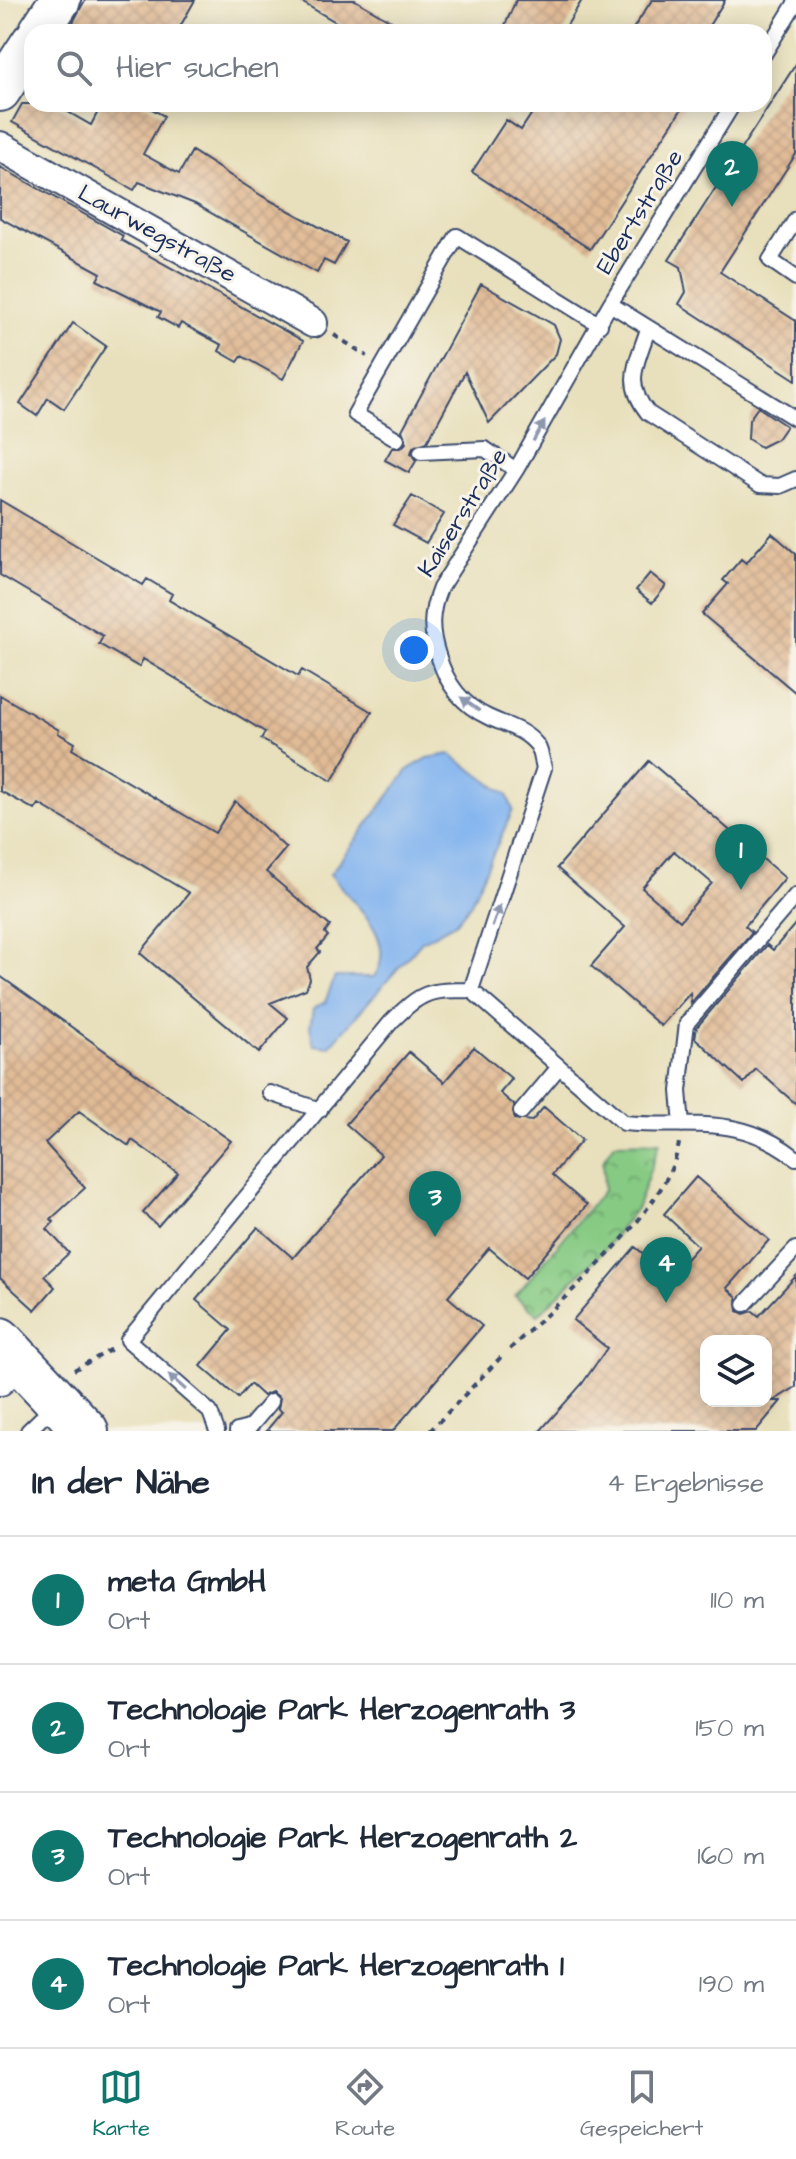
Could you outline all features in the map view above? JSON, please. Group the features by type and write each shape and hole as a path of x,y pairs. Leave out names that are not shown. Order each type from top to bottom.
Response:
{"main road":[{"path":"44,24 60,0"},
{"path":"0,91 24,54"}],"street":[{"name":"Laurwegstraße","path":"0,146 313,323"}],"lane":[{"path":"772,41 796,2"},
{"name":"Ebertstraße","path":"728,112 610,304 796,419"},
{"path":"796,219 770,260 796,278"},
{"path":"397,439 355,414 457,236 600,325"},
{"name":"Kaiserstraße","path":"471,990 544,768 538,746 516,728 485,716 456,695 441,667 431,633 432,610 440,588 516,470 610,304"},
{"path":"648,329 632,381 637,399 648,413 760,485 780,486 796,479"},
{"path":"421,452 485,449 516,470"},
{"path":"682,1125 679,1091 687,1023 796,895"},
{"path":"217,1431 210,1412 128,1340 416,997 430,990 471,990 624,1123 723,1124 777,1143 796,1158"},
{"path":"521,1112 559,1067"},
{"path":"270,1093 320,1110"},
{"path":"745,1304 796,1249"},
{"path":"237,1431 249,1428 271,1402"}],"path":[{"path":"313,323 383,365"},
{"path":"510,1349 614,1249 662,1186 678,1151 682,1125"},
{"path":"34,1391 128,1340"},
{"path":"430,1431 502,1356"}],"green space":[{"path":"660,1142 637,1207 605,1249 538,1315 515,1296 604,1190 603,1161 615,1143"}],"water":[{"path":"450,754 507,795 513,810 470,905 455,923 422,941 329,1047 314,1045 310,1027 313,1009 325,1002 335,977 374,977 380,963 381,948 370,921 330,874 409,769 428,758"}],"building":[{"path":"85,0 195,0 182,24 72,24"},
{"path":"298,0 355,0 396,24 339,24"},
{"path":"516,0 582,0 568,24 506,24"},
{"path":"652,0 725,0 710,24 636,24"},
{"path":"796,64 796,154 720,272 796,321 796,380 679,304 686,292 681,267 669,260 765,112 772,112 772,101"},
{"path":"22,104 24,112 68,112 91,125 98,112 157,112 164,116 143,154 179,174 192,151 262,196 347,242 334,265 324,260 317,273 195,204 139,182 134,190 12,122"},
{"path":"533,112 680,112 590,249 472,172 506,120 521,130"},
{"path":"0,167 123,236 121,240 303,341 283,379 242,356 238,362 219,351 222,345 181,323 178,328 158,317 161,312 97,280 101,273 0,218"},
{"path":"481,284 554,325 560,339 556,354 489,423 465,372 427,442 413,447 411,453 416,461 409,473 385,460 392,448 401,448 406,443 402,430"},
{"path":"73,323 106,346 64,409 48,398 37,416 20,404"},
{"path":"758,407 786,426 777,439 761,447 748,439 749,420"},
{"path":"412,496 444,514 426,543 393,525"},
{"path":"0,500 143,585 147,579 172,594 169,600 298,676 302,670 372,712 332,781 261,739 265,732 143,659 139,667 99,644 103,636 0,575"},
{"path":"772,533 796,554 796,693 702,614 728,584 723,580 741,559 746,563"},
{"path":"650,573 666,586 652,603 636,590"},
{"path":"0,695 59,730 58,733 75,743 72,749 215,833 235,801 286,848 266,872 330,926 325,933 328,936 317,949 320,952 307,967 310,979 306,989 270,1003 288,1018 259,1053 140,953 189,893 39,804 35,810 0,791"},
{"path":"649,761 785,878 745,926 752,932 691,1003 690,993 661,1026 591,966 625,927 557,868","holes":["674,851 712,883 680,921 642,888"]},
{"path":"796,923 796,1104 756,1069 744,1083 695,1038 697,1027 767,945 773,950"},
{"path":"0,976 231,1141 158,1226 143,1213 178,1173 132,1140 129,1146 79,1111 45,1143 85,1188 51,1219 54,1222 47,1229 69,1253 44,1276 55,1287 35,1310 0,1278"},
{"path":"474,1047 512,1079 500,1093 514,1105 514,1119 532,1121 544,1107 582,1140 552,1175 587,1205 525,1278 489,1248 448,1297 482,1326 393,1431 266,1431 282,1412 278,1409 280,1398 272,1392 263,1396 250,1384 238,1398 201,1366 231,1330 196,1300 258,1227 293,1258 381,1155 346,1124 409,1052 444,1082"},
{"path":"696,1177 769,1240 727,1288 737,1297 738,1311 744,1314 753,1311 759,1316 796,1276 796,1387 773,1401 781,1401 756,1431 540,1431 582,1384 607,1348 573,1320 635,1247 671,1276 698,1246 664,1214"}],"place":[{"name":"Technologie Park Herzogenrath 3","path":"732,207"},
{"name":"meta GmbH","path":"741,890"},
{"name":"Technologie Park Herzogenrath 2","path":"435,1237"},
{"name":"Technologie Park Herzogenrath 1","path":"666,1303"}]}
